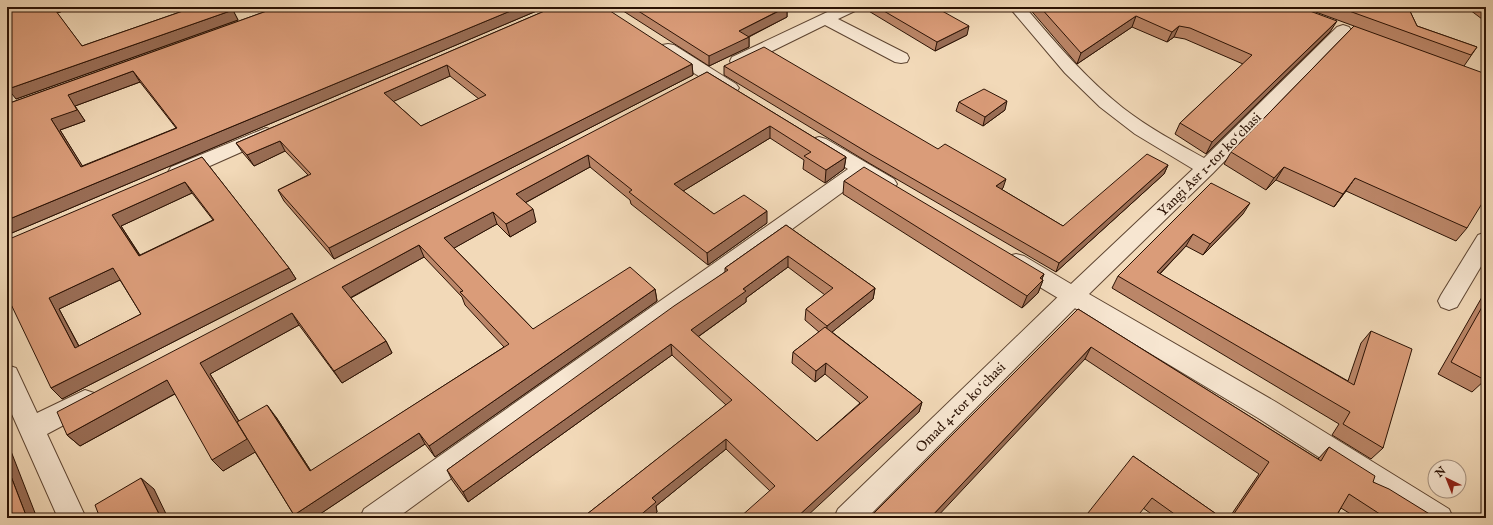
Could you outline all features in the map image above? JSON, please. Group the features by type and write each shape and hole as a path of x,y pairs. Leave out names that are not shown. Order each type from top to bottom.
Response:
{"street":[{"path":"687,86 851,7"},
{"path":"1017,7 1064,62 1107,104 1150,135 1206,168"},
{"path":"825,19 901,58"},
{"name":"Yangi Asr 1-tor koʻchasi","path":"1073,296 1206,168 1343,30"},
{"path":"649,37 748,100"},
{"path":"161,180 285,126"},
{"path":"801,132 902,193"},
{"path":"374,518 861,169"},
{"path":"1449,301 1486,240"},
{"path":"998,251 1267,410 1439,518"},
{"name":"Omad 4-tor koʻchasi","path":"848,518 1073,296"},
{"path":"7,375 72,518"},
{"path":"31,430 102,392"}],"building":[{"path":"7,7 53,7 82,46 183,11 179,7 231,7 233,10 8,89"},
{"path":"278,7 520,7 7,220 7,104","holes":["133,71 177,128 81,167 51,119 77,110 68,95"]},
{"path":"554,7 604,7 692,64 329,248 278,190 311,174 280,141 247,155 236,143","holes":["447,65 486,95 421,126 384,93"]},
{"path":"632,7 786,7 739,31 749,37 709,56"},
{"path":"877,7 935,7 969,26 937,42"},
{"path":"1040,7 1299,7 1337,21 1212,142 1180,123 1252,55 1190,28 1179,26 1172,32 1136,16 1081,53"},
{"path":"1338,7 1408,7 1417,26 1477,47 1471,55"},
{"path":"1354,26 1486,74 1486,197 1467,228 1355,178 1343,194 1284,167 1274,178 1231,152"},
{"path":"764,47 938,149 945,144 1006,179 996,186 1063,226 1147,154 1168,165 1059,263 870,154 724,66"},
{"path":"707,72 846,157 826,170 804,156 811,152 770,126 674,184 714,214 744,195 767,211 707,253 629,192 632,190 588,155 516,194 533,209 506,224 493,212 444,238 533,329 630,267 655,289 429,446 419,433 294,515 237,422 267,405 310,471 509,344 460,292 463,291 419,245 342,287 386,341 334,371 292,313 200,363 247,439 212,460 167,380 67,435 57,412"},
{"path":"984,89 1007,101 985,117 959,102"},
{"path":"202,157 289,268 51,388 7,296 7,240","holes":["185,182 214,220 139,256 112,215","113,268 141,314 75,348 49,298"]},
{"path":"864,167 1044,274 1040,278 1043,280 1027,296 844,181"},
{"path":"1211,183 1250,203 1210,244 1193,234 1157,272 1354,385 1371,331 1412,349 1383,448 1343,424 1350,412 1118,276"},
{"path":"786,225 875,288 827,326 806,309 833,288 788,256 743,289 746,291 691,330 817,441 868,397 826,363 816,371 793,352 825,327 922,402 796,518 739,518 775,486 726,439 652,498 656,502 637,518 582,518 732,400 671,344 463,492 447,470 674,306 728,270 725,268"},
{"path":"1486,300 1486,379 1485,380 1451,362"},
{"path":"1078,309 1321,461 1329,447 1375,476 1373,482 1389,489 1436,518 1386,518 1349,494 1335,518 1231,518 1269,462 1091,347 930,518 869,518"},
{"path":"1133,456 1222,518 1180,518 1152,498 1136,518 1084,518"},
{"path":"7,466 27,518 7,518"},
{"path":"141,478 161,518 100,518 95,505"}]}
